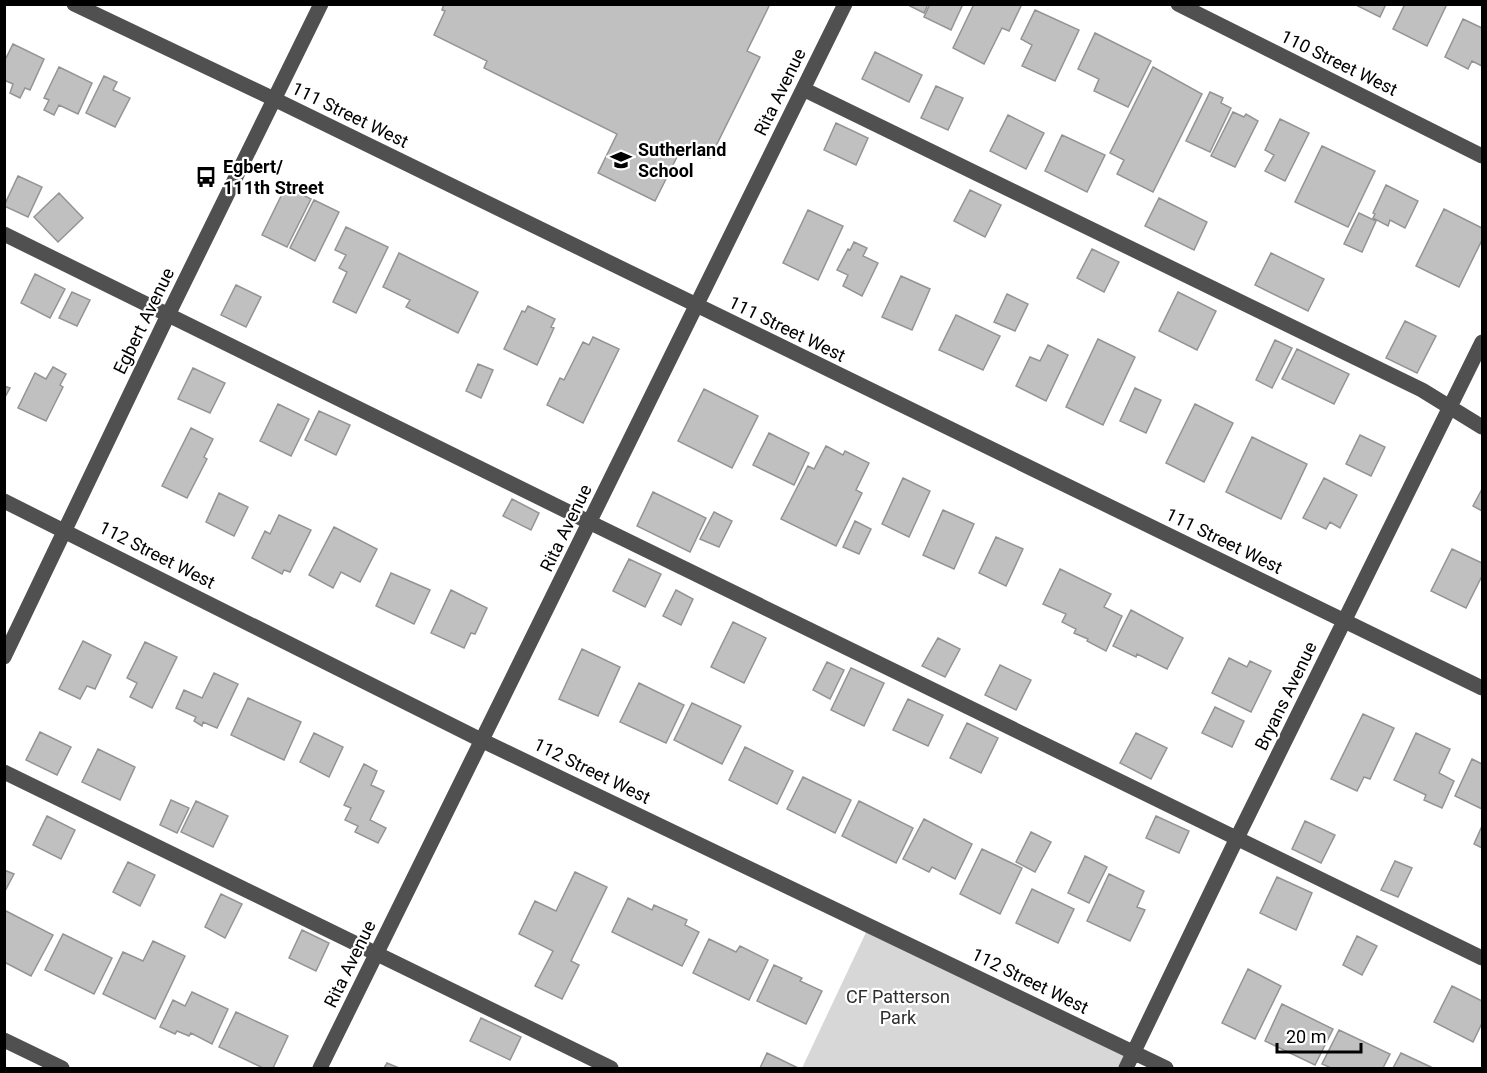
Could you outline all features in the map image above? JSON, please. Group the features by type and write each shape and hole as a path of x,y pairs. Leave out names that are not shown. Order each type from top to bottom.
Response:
{"street":[{"name":"111 Street West","path":"74,4 276,100 1482,688"},
{"name":"Egbert Avenue","path":"4,657 168,315 276,100 321,4"},
{"name":"Rita Avenue","path":"320,1068 481,740 591,523 695,306 845,4"},
{"name":"110 Street West","path":"1178,4 1482,156"},
{"path":"803,89 1422,390 1482,427"},
{"path":"4,234 1482,958"},
{"name":"Bryans Avenue","path":"1126,1068 1482,342"},
{"name":"112 Street West","path":"4,501 481,740 1166,1068"},
{"path":"4,772 611,1068"},
{"path":"4,1040 62,1068"}],"green space":[{"name":"CF Patterson Park","path":"869,926 1133,1053 1126,1068 802,1068"}],"building":[{"path":"444,4 770,4 747,51 760,57 710,158 683,145 655,201 598,173 617,134 484,68 487,61 434,35 445,11 442,10"},
{"path":"906,4 928,4 924,13"},
{"path":"930,4 963,4 951,30 924,17"},
{"path":"974,4 1022,4 1009,31 1002,28 984,64 953,48"},
{"path":"1354,4 1386,4 1380,17"},
{"path":"1405,4 1447,4 1427,46 1393,29"},
{"path":"1035,10 1079,30 1055,81 1022,66 1032,45 1021,39"},
{"path":"1463,19 1482,28 1482,66 1472,61 1468,69 1445,57"},
{"path":"1095,33 1151,61 1128,107 1094,91 1099,79 1078,69"},
{"path":"13,44 44,59 30,90 25,88 20,98 10,93 13,84 4,80 4,62"},
{"path":"875,52 922,75 909,102 862,79"},
{"path":"59,67 92,83 78,114 59,105 54,115 44,110 49,100 44,98"},
{"path":"1153,67 1202,94 1153,192 1117,174 1124,160 1110,153"},
{"path":"104,76 117,82 113,90 130,98 115,127 86,113"},
{"path":"936,86 963,98 948,130 921,118"},
{"path":"1210,92 1223,98 1221,103 1231,108 1210,152 1186,141"},
{"path":"1233,112 1244,117 1246,114 1258,121 1235,167 1211,156"},
{"path":"1008,115 1044,133 1026,169 990,151"},
{"path":"1280,119 1309,133 1285,181 1265,171 1274,155 1265,150"},
{"path":"836,123 868,138 856,165 824,150"},
{"path":"1062,135 1105,155 1087,192 1045,171"},
{"path":"1322,146 1375,171 1348,227 1295,202"},
{"path":"18,176 42,187 28,217 4,206"},
{"path":"1386,185 1418,201 1405,228 1390,220 1388,226 1373,218 1375,214 1373,213"},
{"path":"286,186 311,199 287,247 262,235"},
{"path":"970,190 1001,205 985,237 954,221"},
{"path":"59,193 83,218 58,242 34,217"},
{"path":"1159,198 1207,222 1194,250 1145,226"},
{"path":"314,200 339,212 315,261 290,248"},
{"path":"1444,209 1482,228 1482,240 1459,287 1416,266"},
{"path":"808,210 843,226 818,280 783,263"},
{"path":"1359,213 1376,221 1362,252 1344,244"},
{"path":"346,227 388,247 356,313 333,302 347,272 339,268 346,255 335,250"},
{"path":"854,242 867,248 863,256 878,263 862,296 843,286 848,275 837,270"},
{"path":"1092,249 1119,262 1104,292 1077,278"},
{"path":"399,253 478,292 458,333 406,307 410,300 383,287"},
{"path":"1271,253 1324,279 1308,311 1255,285"},
{"path":"35,274 65,289 50,318 21,303"},
{"path":"901,276 930,289 912,330 882,317"},
{"path":"236,285 261,297 246,327 221,315"},
{"path":"72,292 90,300 77,326 59,318"},
{"path":"1178,292 1216,311 1197,350 1159,331"},
{"path":"1007,294 1028,304 1015,331 994,322"},
{"path":"528,306 555,319 551,327 554,328 537,365 504,349 522,311 525,312"},
{"path":"956,315 1000,336 983,370 939,350"},
{"path":"1405,321 1436,336 1417,373 1386,358"},
{"path":"593,337 619,349 583,423 547,405 560,378 564,380 583,342 589,345"},
{"path":"1098,339 1135,357 1103,425 1066,407"},
{"path":"1275,340 1292,348 1272,388 1256,380"},
{"path":"1048,345 1068,355 1046,401 1016,386 1030,357 1040,361"},
{"path":"1297,349 1349,374 1334,404 1282,379"},
{"path":"478,364 493,370 481,398 466,391"},
{"path":"53,367 66,374 60,385 63,387 46,421 18,408 35,373 46,379"},
{"path":"193,368 225,383 210,413 178,399"},
{"path":"4,386 10,388 4,399"},
{"path":"1135,388 1161,400 1146,433 1120,421"},
{"path":"704,389 758,416 732,468 678,441"},
{"path":"278,404 309,419 291,456 260,441"},
{"path":"1195,404 1233,423 1204,482 1166,463"},
{"path":"319,411 350,425 336,455 305,440"},
{"path":"191,428 213,439 204,457 207,459 187,498 162,486"},
{"path":"769,433 809,453 794,485 753,465"},
{"path":"1360,435 1385,447 1371,476 1346,464"},
{"path":"1252,437 1307,464 1281,519 1226,492"},
{"path":"826,446 843,455 845,451 869,463 856,490 862,493 836,546 781,519 808,466 814,469"},
{"path":"903,478 930,491 909,537 882,524"},
{"path":"1324,478 1357,495 1340,528 1330,522 1326,529 1303,518"},
{"path":"1482,489 1482,511 1473,506"},
{"path":"653,492 706,518 690,552 637,526"},
{"path":"219,493 248,507 234,536 206,522"},
{"path":"512,499 539,513 531,530 503,516"},
{"path":"943,510 974,524 954,569 923,555"},
{"path":"714,512 732,521 719,547 700,539"},
{"path":"279,515 311,530 290,572 284,570 282,574 252,558 265,531 270,534"},
{"path":"855,521 871,529 859,554 843,547"},
{"path":"334,527 377,549 360,582 341,572 333,588 309,575"},
{"path":"996,537 1023,549 1006,586 979,573"},
{"path":"1452,549 1482,563 1482,576 1466,608 1431,591"},
{"path":"629,559 661,574 645,607 613,591"},
{"path":"1060,569 1111,594 1104,607 1122,616 1106,651 1074,633 1076,629 1062,622 1066,614 1043,604"},
{"path":"391,573 430,590 414,624 376,606"},
{"path":"451,590 487,608 475,634 471,633 464,648 431,633"},
{"path":"676,590 693,599 681,625 663,616"},
{"path":"1131,610 1183,638 1167,669 1137,654 1136,657 1113,646"},
{"path":"733,622 766,638 744,683 711,667"},
{"path":"938,638 960,649 945,677 922,666"},
{"path":"83,641 111,655 95,689 87,686 80,699 59,689"},
{"path":"145,642 177,657 152,708 130,697 137,683 127,678"},
{"path":"582,649 620,667 598,716 559,699"},
{"path":"1229,658 1247,667 1250,661 1271,671 1251,712 1212,693"},
{"path":"827,662 844,670 830,699 813,690"},
{"path":"1000,665 1031,680 1016,710 985,695"},
{"path":"851,668 884,683 864,726 831,710"},
{"path":"214,673 238,684 217,728 203,722 202,726 194,721 196,717 176,708 184,690 202,698"},
{"path":"639,683 684,705 666,743 620,722"},
{"path":"248,698 301,722 284,760 231,735"},
{"path":"908,699 943,715 928,746 893,730"},
{"path":"692,703 741,726 722,764 674,740"},
{"path":"1215,707 1244,721 1232,747 1202,733"},
{"path":"1363,714 1394,728 1370,779 1364,777 1357,791 1331,779"},
{"path":"967,723 998,738 981,773 950,758"},
{"path":"40,732 71,747 57,775 26,760"},
{"path":"314,733 343,747 329,777 300,762"},
{"path":"1136,733 1167,748 1151,779 1120,763"},
{"path":"1416,733 1450,749 1439,773 1454,781 1442,808 1424,800 1426,795 1394,780"},
{"path":"745,747 793,771 777,804 729,780"},
{"path":"98,749 135,767 120,800 82,782"},
{"path":"1472,759 1482,764 1482,809 1455,796"},
{"path":"364,764 377,771 371,785 384,791 370,820 386,828 378,843 355,832 358,826 345,820 351,808 344,805"},
{"path":"803,777 851,800 835,833 787,809"},
{"path":"171,800 189,808 177,833 160,825"},
{"path":"196,801 228,816 213,847 181,832"},
{"path":"859,801 913,828 896,863 842,836"},
{"path":"47,816 75,830 61,859 33,845"},
{"path":"1156,816 1189,831 1179,853 1146,838"},
{"path":"924,819 972,844 955,879 932,867 929,872 903,859"},
{"path":"1305,821 1335,835 1321,863 1292,849"},
{"path":"1482,826 1482,848 1474,844"},
{"path":"1031,832 1051,842 1035,872 1016,862"},
{"path":"982,849 1022,868 1000,914 960,894"},
{"path":"1085,856 1107,867 1089,903 1068,893"},
{"path":"1395,861 1412,868 1398,897 1381,890"},
{"path":"128,862 155,875 140,906 113,892"},
{"path":"4,870 14,874 4,893"},
{"path":"575,872 607,887 571,961 579,965 562,999 535,986 553,951 519,934 535,901 556,911"},
{"path":"1109,874 1144,891 1137,907 1145,910 1130,941 1087,921"},
{"path":"1277,877 1312,893 1296,930 1260,913"},
{"path":"1032,889 1074,909 1058,943 1016,923"},
{"path":"221,894 242,904 225,938 205,927"},
{"path":"628,898 652,910 654,905 687,920 685,925 699,932 682,966 612,932"},
{"path":"4,910 53,935 31,976 4,962"},
{"path":"302,930 329,943 316,971 289,958"},
{"path":"63,934 112,958 94,994 45,970"},
{"path":"1357,936 1377,946 1362,975 1343,965"},
{"path":"709,939 736,952 740,946 768,960 749,1000 693,973"},
{"path":"153,941 185,956 155,1019 103,994 123,952 143,961"},
{"path":"774,965 802,978 800,981 822,991 806,1024 757,1001"},
{"path":"1248,969 1281,986 1255,1039 1222,1023"},
{"path":"1452,986 1482,1001 1482,1023 1473,1042 1434,1022"},
{"path":"192,992 228,1009 212,1044 191,1033 189,1036 177,1031 175,1034 160,1027 173,1000 185,1006"},
{"path":"1282,1004 1333,1029 1315,1065 1265,1041"},
{"path":"236,1012 288,1036 273,1068 263,1068 219,1047"},
{"path":"481,1018 521,1037 510,1060 470,1041"},
{"path":"1339,1030 1390,1054 1383,1068 1331,1068 1322,1064"},
{"path":"767,1053 798,1068 760,1068"},
{"path":"1401,1053 1433,1068 1393,1068"},
{"path":"387,1063 399,1068 384,1068"}],"place":[{"name":"Sutherland School","path":"621,160"},
{"name":"Egbert/ 111th Street","path":"206,177"}]}
